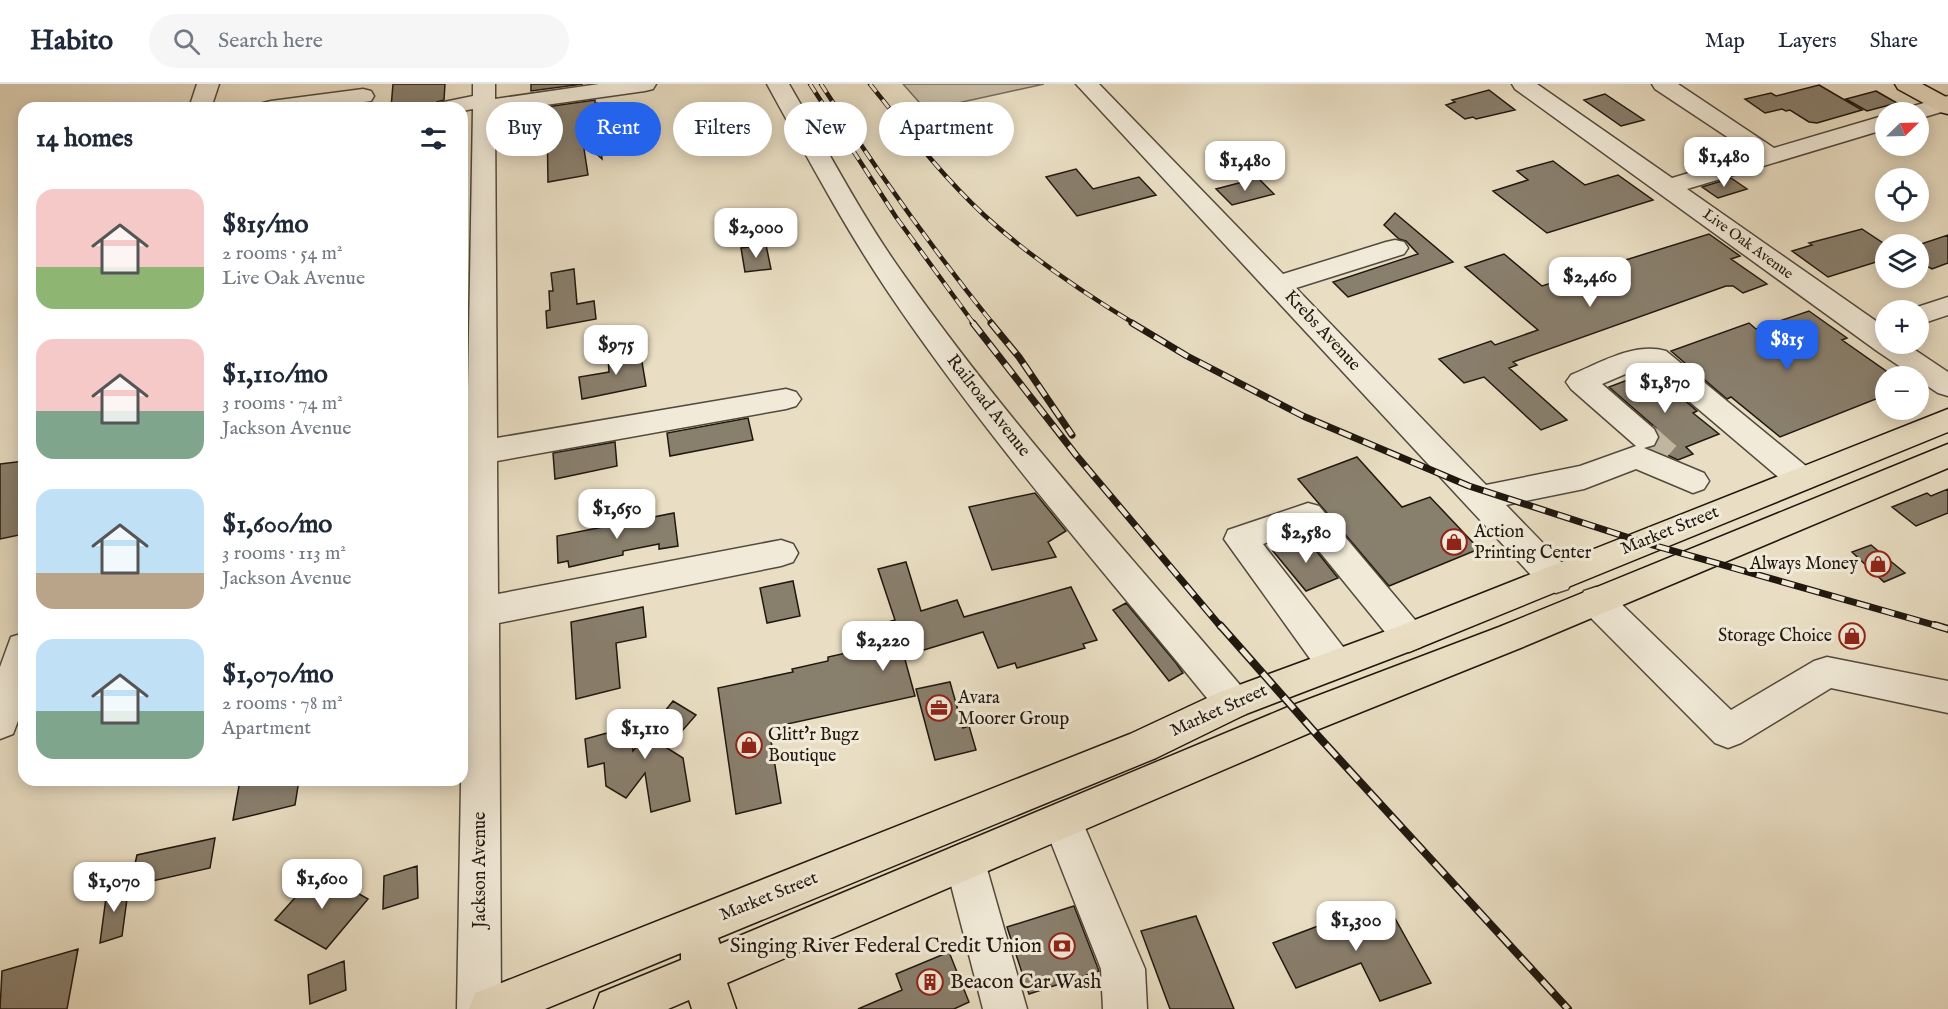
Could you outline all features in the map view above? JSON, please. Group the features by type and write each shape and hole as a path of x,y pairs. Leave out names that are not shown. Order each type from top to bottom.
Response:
{"main road":[{"path":"1906,84 1946,97"},
{"name":"Market Street","path":"492,1009 1143,746 1233,703 1556,579 1948,420"},
{"name":"Market Street","path":"616,1009 708,991 964,862 1063,822 1301,719 1511,637 1948,455"},
{"path":"703,923 708,991"}],"street":[{"path":"202,102 208,84"},
{"path":"448,102 449,84"},
{"path":"468,102 485,97 645,84"},
{"name":"Railroad Avenue","path":"778,84 855,221 896,284 977,395 1233,703"},
{"name":"Krebs Avenue","path":"1087,84 1556,579"},
{"name":"Live Oak Avenue","path":"1523,84 1875,331"},
{"path":"1663,84 1771,156"},
{"path":"317,102 363,96"},
{"name":"Jackson Avenue","path":"479,1009 482,452 472,386 473,311 485,97"},
{"path":"1929,106 1946,97"},
{"path":"1668,187 1875,125"},
{"path":"1278,285 1395,248"},
{"path":"1929,312 1948,306"},
{"name":"Live Oak Avenue","path":"1906,354 1948,386"},
{"path":"1643,437 1581,382 1630,361 1656,358 1801,479"},
{"path":"482,452 786,399"},
{"path":"1480,498 1584,477 1637,457 1693,481"},
{"path":"1669,460 1725,509"},
{"path":"1334,663 1240,539 1308,515 1409,637"},
{"path":"481,612 781,553"},
{"path":"1596,601 1728,731 1827,672 1948,697"},
{"path":"0,722 18,666"},
{"path":"1063,822 1123,969 1125,1009"},
{"path":"964,862 1005,1009"}],"shaded area":[{"path":"903,84 1044,84 962,102 919,102"}],"building":[{"path":"393,84 445,84 444,100 392,102"},
{"path":"531,84 583,84 531,91"},
{"path":"1819,85 1862,110 1817,123 1809,122 1790,110 1782,109 1765,113 1745,99 1771,93 1776,96"},
{"path":"1489,90 1515,110 1476,119 1473,117 1465,119 1446,105 1455,102 1452,100"},
{"path":"1876,91 1895,102 1875,102 1875,109 1867,111 1846,99"},
{"path":"1605,94 1644,120 1621,126 1584,100"},
{"path":"575,103 575,156 585,156 588,175 548,182 548,156 563,156 563,105"},
{"path":"1553,161 1585,185 1618,175 1653,200 1547,233 1493,191 1528,180 1517,171"},
{"path":"1076,169 1093,189 1139,177 1156,195 1077,216 1046,177"},
{"path":"1258,178 1274,194 1232,205 1216,189"},
{"path":"1731,178 1747,189 1718,198 1702,187"},
{"path":"1395,213 1453,262 1348,297 1333,282 1418,254 1406,241 1399,239 1384,225"},
{"path":"1862,229 1875,238 1875,262 1828,277 1792,251 1812,245 1809,243"},
{"path":"1709,234 1740,256 1731,259 1767,284 1743,293 1733,286 1726,286 1513,362 1517,365 1509,368 1567,420 1541,430 1484,377 1464,383 1439,359 1491,341 1495,345 1538,330 1465,267 1504,254 1542,286"},
{"path":"1948,235 1948,263 1932,269 1929,267 1929,241"},
{"path":"766,245 771,269 745,272 741,248"},
{"path":"574,269 577,304 594,301 596,319 547,328 546,311 550,310 549,291 553,291 551,273"},
{"path":"1809,311 1847,338 1842,340 1879,366 1875,366 1875,399 1780,437 1731,397 1727,399 1671,351 1749,323 1756,329"},
{"path":"640,350 646,386 582,399 579,377 609,372 608,357"},
{"path":"1651,371 1697,411 1693,413 1719,434 1686,447 1693,454 1678,460 1652,448 1656,446 1660,438 1656,428 1609,387"},
{"path":"748,418 753,440 670,456 667,433"},
{"path":"615,442 617,466 555,479 553,453"},
{"path":"1357,457 1402,507 1430,497 1479,549 1389,586 1298,479"},
{"path":"18,462 18,535 0,539 0,464"},
{"path":"1948,489 1948,513 1916,526 1892,507 1927,493 1931,496"},
{"path":"1035,493 1066,531 1048,542 1056,557 992,570 969,507"},
{"path":"674,513 678,546 659,549 659,544 623,551 623,555 569,567 568,561 558,563 557,536"},
{"path":"1306,538 1338,578 1306,591 1273,551"},
{"name":"Always Money","path":"1871,545 1905,573 1884,582 1852,552"},
{"path":"906,562 921,611 957,600 964,617 1071,587 1097,640 1083,644 1085,648 1017,668 1015,663 998,668 983,632 904,656 915,696 769,728 781,803 736,814 718,688 793,672 792,669 828,661 828,657 864,649 858,631 895,620 878,569"},
{"path":"793,581 800,616 767,623 760,588"},
{"path":"1126,603 1183,673 1169,681 1113,610"},
{"path":"643,607 646,637 616,643 620,688 576,699 571,622"},
{"name":"Avara Moorer Group","path":"950,682 963,728 969,726 976,750 935,760 916,689"},
{"path":"673,701 696,715 667,748 683,758 690,801 651,812 645,773 626,798 606,786 604,763 588,767 585,739 629,727 633,751"},
{"path":"239,786 298,786 295,805 233,820"},
{"path":"215,838 210,868 130,886 137,855"},
{"path":"417,866 418,898 383,909 384,876"},
{"path":"319,871 368,899 326,949 275,920"},
{"path":"129,884 122,936 100,943 107,890"},
{"path":"1387,904 1431,983 1380,1001 1361,963 1296,988 1273,943 1350,914"},
{"name":"Singing River Federal Credit Union","path":"1074,906 1099,971 1029,994 1007,927"},
{"path":"1196,916 1234,1009 1170,1009 1141,931"},
{"path":"78,949 67,1009 0,1009 2,971"},
{"name":"Beacon Car Wash","path":"949,952 969,1002 954,1009 858,1009 902,990 896,974"},
{"path":"344,961 346,990 310,1004 308,975"}],"tunnel":[{"path":"1643,437 1669,460"}],"railway":[{"path":"810,84 896,217 974,324"},
{"path":"821,84 904,206 993,324"},
{"path":"870,84 939,168 984,215 1056,273 1135,324"},
{"path":"973,323 1076,455 1221,627"},
{"path":"991,323 1019,357 1072,435"},
{"path":"1132,323 1187,356 1303,416 1469,486 1642,542 1941,627"},
{"path":"1220,625 1318,736 1568,1009"},
{"path":"1935,625 1948,629"}],"place":[{"name":"Action Printing Center","path":"1454,542"},
{"name":"Always Money","path":"1878,564"},
{"name":"Storage Choice","path":"1852,636"},
{"name":"Avara Moorer Group","path":"939,708"},
{"name":"Glitt'r Bugz Boutique","path":"749,745"},
{"name":"Singing River Federal Credit Union","path":"1062,946"},
{"name":"Beacon Car Wash","path":"930,982"}]}
